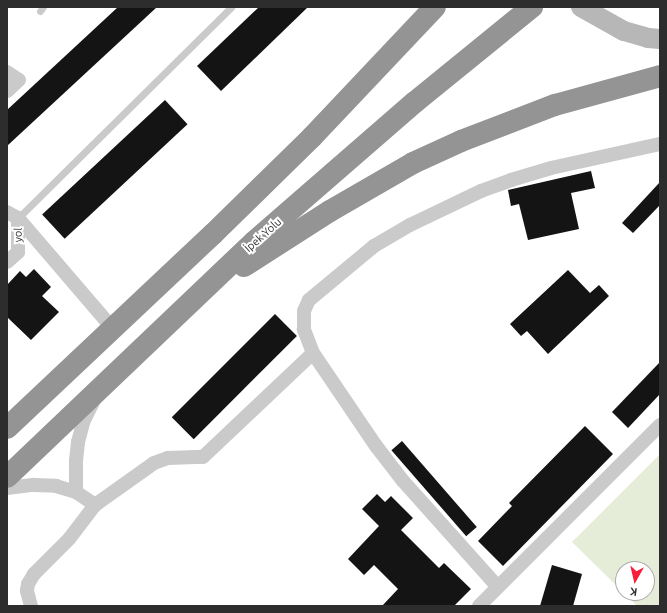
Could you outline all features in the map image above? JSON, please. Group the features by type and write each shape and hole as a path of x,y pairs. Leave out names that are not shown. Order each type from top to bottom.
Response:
{"highway":[{"path":"7,428 113,329 312,137 435,7"},
{"name":"İpek Yolu","path":"7,477 199,296 255,241 409,107 532,7"},
{"path":"199,296 324,215 413,163 461,141 555,105 660,76"}],"main road":[{"path":"581,7 624,31 648,38 660,39"}],"street":[{"path":"7,72 19,80 7,91"},
{"path":"497,586 403,481 376,446 313,352 307,338 303,321 304,311 309,300 374,246 410,225 482,191 550,168 660,144"},
{"name":"yol","path":"7,262 18,252 13,215"},
{"path":"13,215 113,329"},
{"path":"31,606 27,591 28,584 34,574 70,539 95,505 154,463 168,458 203,457 313,352"},
{"path":"76,492 76,461 78,442 84,420 99,390"},
{"path":"478,606 660,425"},
{"path":"7,488 34,485 56,486 76,492 95,505"}],"lane":[{"path":"13,215 231,7"}],"green space":[{"path":"660,454 660,606 637,606 632,601 655,601 655,561 615,561 615,584 572,542"}],"building":[{"path":"118,7 157,7 7,146 7,110"},
{"path":"259,7 308,7 221,91 197,66"},
{"path":"165,100 188,124 65,239 42,215"},
{"path":"591,171 595,188 571,193 579,229 528,240 519,204 511,206 508,190"},
{"path":"660,182 660,205 633,233 622,223"},
{"path":"34,269 51,287 42,296 59,312 31,340 7,317 7,285 20,271 26,277"},
{"path":"568,270 590,293 599,285 609,296 548,354 527,331 521,336 510,324"},
{"path":"275,314 297,336 194,439 172,417"},
{"path":"660,362 660,394 628,428 612,412"},
{"path":"585,426 613,454 503,566 478,541 512,506 509,503"},
{"path":"402,441 477,527 466,536 391,450"},
{"path":"377,494 385,502 391,496 413,518 401,530 439,568 444,563 471,589 454,606 382,606 398,589 374,565 364,575 348,559 379,526 362,509"},
{"path":"552,565 582,574 573,606 540,606"}]}
